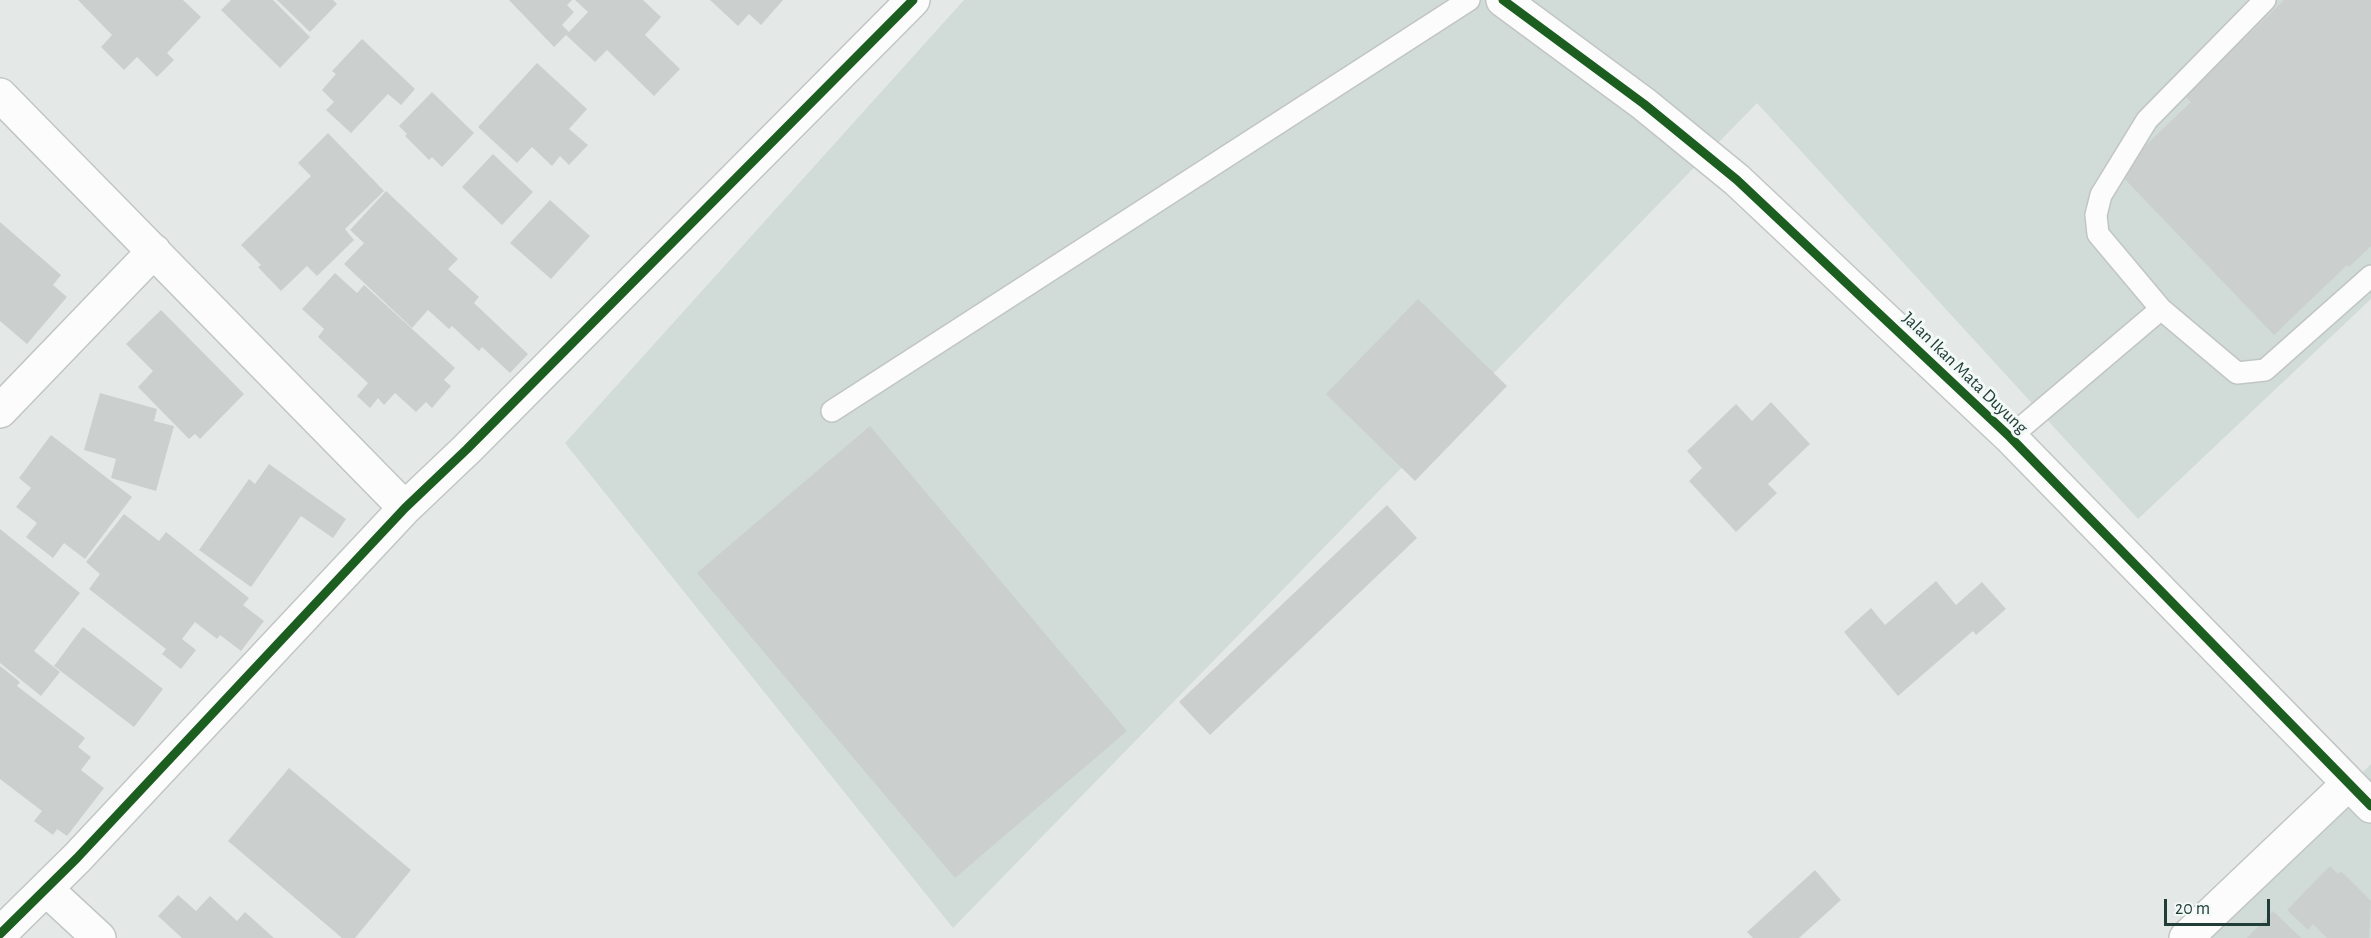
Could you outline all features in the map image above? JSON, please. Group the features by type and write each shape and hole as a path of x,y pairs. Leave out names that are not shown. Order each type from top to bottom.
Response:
{"street":[{"path":"0,934 46,889 405,508 467,449 913,0"},
{"name":"Jalan Ikan Mata Duyung","path":"1503,0 1644,104 1737,180 2010,437 2371,806"},
{"path":"0,95 405,508"},
{"path":"0,411 154,251"},
{"path":"2186,938 2348,784"},
{"path":"46,889 99,938"}],"lane":[{"path":"832,411 1469,0"},
{"path":"2265,0 2146,120 2101,195 2096,215 2098,234 2161,309 2237,373 2265,370 2371,276"},
{"path":"2010,437 2161,309"}],"shaded area":[{"path":"964,0 2371,0 2371,299 2138,519 1757,103 953,928 565,443"},
{"path":"2371,764 2371,938 2198,938"}],"building":[{"path":"78,0 183,0 201,17 167,53 174,60 157,77 137,57 124,70 101,47 112,35"},
{"path":"231,0 273,0 310,37 280,68 221,10"},
{"path":"277,0 333,0 337,4 310,32"},
{"path":"509,0 572,0 567,5 574,12 562,25 569,32 588,12 575,0 643,0 661,17 645,35 680,69 654,96 607,50 595,62 566,35 554,47"},
{"path":"710,0 783,0 761,25 749,14 738,26"},
{"path":"2284,0 2371,0 2371,246 2349,267 2347,265 2274,335 2118,172 2191,102 2185,96"},
{"path":"362,39 415,89 401,105 388,94 351,133 326,110 334,102 322,90 336,74 332,71"},
{"path":"537,63 587,109 569,129 588,145 569,165 560,156 552,166 532,147 517,163 478,127"},
{"path":"432,92 474,133 442,167 432,157 429,160 405,136 407,134 399,126"},
{"path":"328,133 384,191 345,229 354,240 317,276 307,266 281,291 258,267 261,265 241,245 311,176 298,163"},
{"path":"493,154 533,192 502,225 462,187"},
{"path":"386,191 458,259 448,269 479,297 474,303 528,354 510,373 482,347 479,351 452,326 449,329 428,310 412,328 344,264 364,243 350,230"},
{"path":"550,200 590,236 551,279 510,243"},
{"path":"0,222 61,275 53,285 67,297 27,344 0,321"},
{"path":"335,273 357,293 364,285 455,368 444,380 451,386 432,408 426,402 416,412 395,393 384,405 378,398 370,408 357,396 368,383 318,337 324,329 302,309"},
{"path":"1418,299 1507,386 1415,481 1326,394"},
{"path":"161,310 244,394 200,439 195,434 189,439 138,387 153,371 126,344"},
{"path":"100,393 157,409 154,421 174,426 156,491 111,478 116,459 84,450"},
{"path":"1771,402 1810,444 1768,484 1777,493 1736,532 1689,481 1702,468 1687,451 1736,404 1752,421"},
{"path":"870,426 1127,731 955,878 697,573"},
{"path":"51,435 132,497 85,559 64,543 53,558 26,537 37,523 16,507 31,488 19,478"},
{"path":"269,464 346,519 333,538 301,516 251,587 199,550 249,479 255,484"},
{"path":"1387,505 1417,538 1210,735 1179,702"},
{"path":"124,514 159,541 166,532 249,598 243,605 264,621 241,651 220,635 217,639 195,622 182,639 196,650 181,669 162,654 166,649 89,589 100,574 86,562"},
{"path":"0,529 80,593 34,651 60,672 41,696 0,663"},
{"path":"1936,581 1956,605 1982,582 2006,609 1976,635 1973,631 1898,696 1844,632 1871,608 1885,625"},
{"path":"83,627 163,689 134,727 54,666"},
{"path":"0,666 20,682 17,686 85,738 78,747 91,757 81,770 104,788 67,836 57,829 53,835 34,821 42,811 0,779"},
{"path":"289,768 411,870 355,938 342,938 228,841"},
{"path":"2330,866 2338,874 2341,871 2371,901 2369,938 2327,938 2313,924 2308,930 2287,910"},
{"path":"1815,870 1841,900 1799,938 1753,938 1747,932"},
{"path":"178,895 196,911 210,896 237,921 245,912 274,938 182,938 158,916"},
{"path":"2273,911 2301,938 2247,938"}],"cycle path":[{"path":"0,934 77,858 405,508 467,449 913,0"},
{"path":"1503,0 1644,104 1737,180 2010,437 2371,806"}]}
